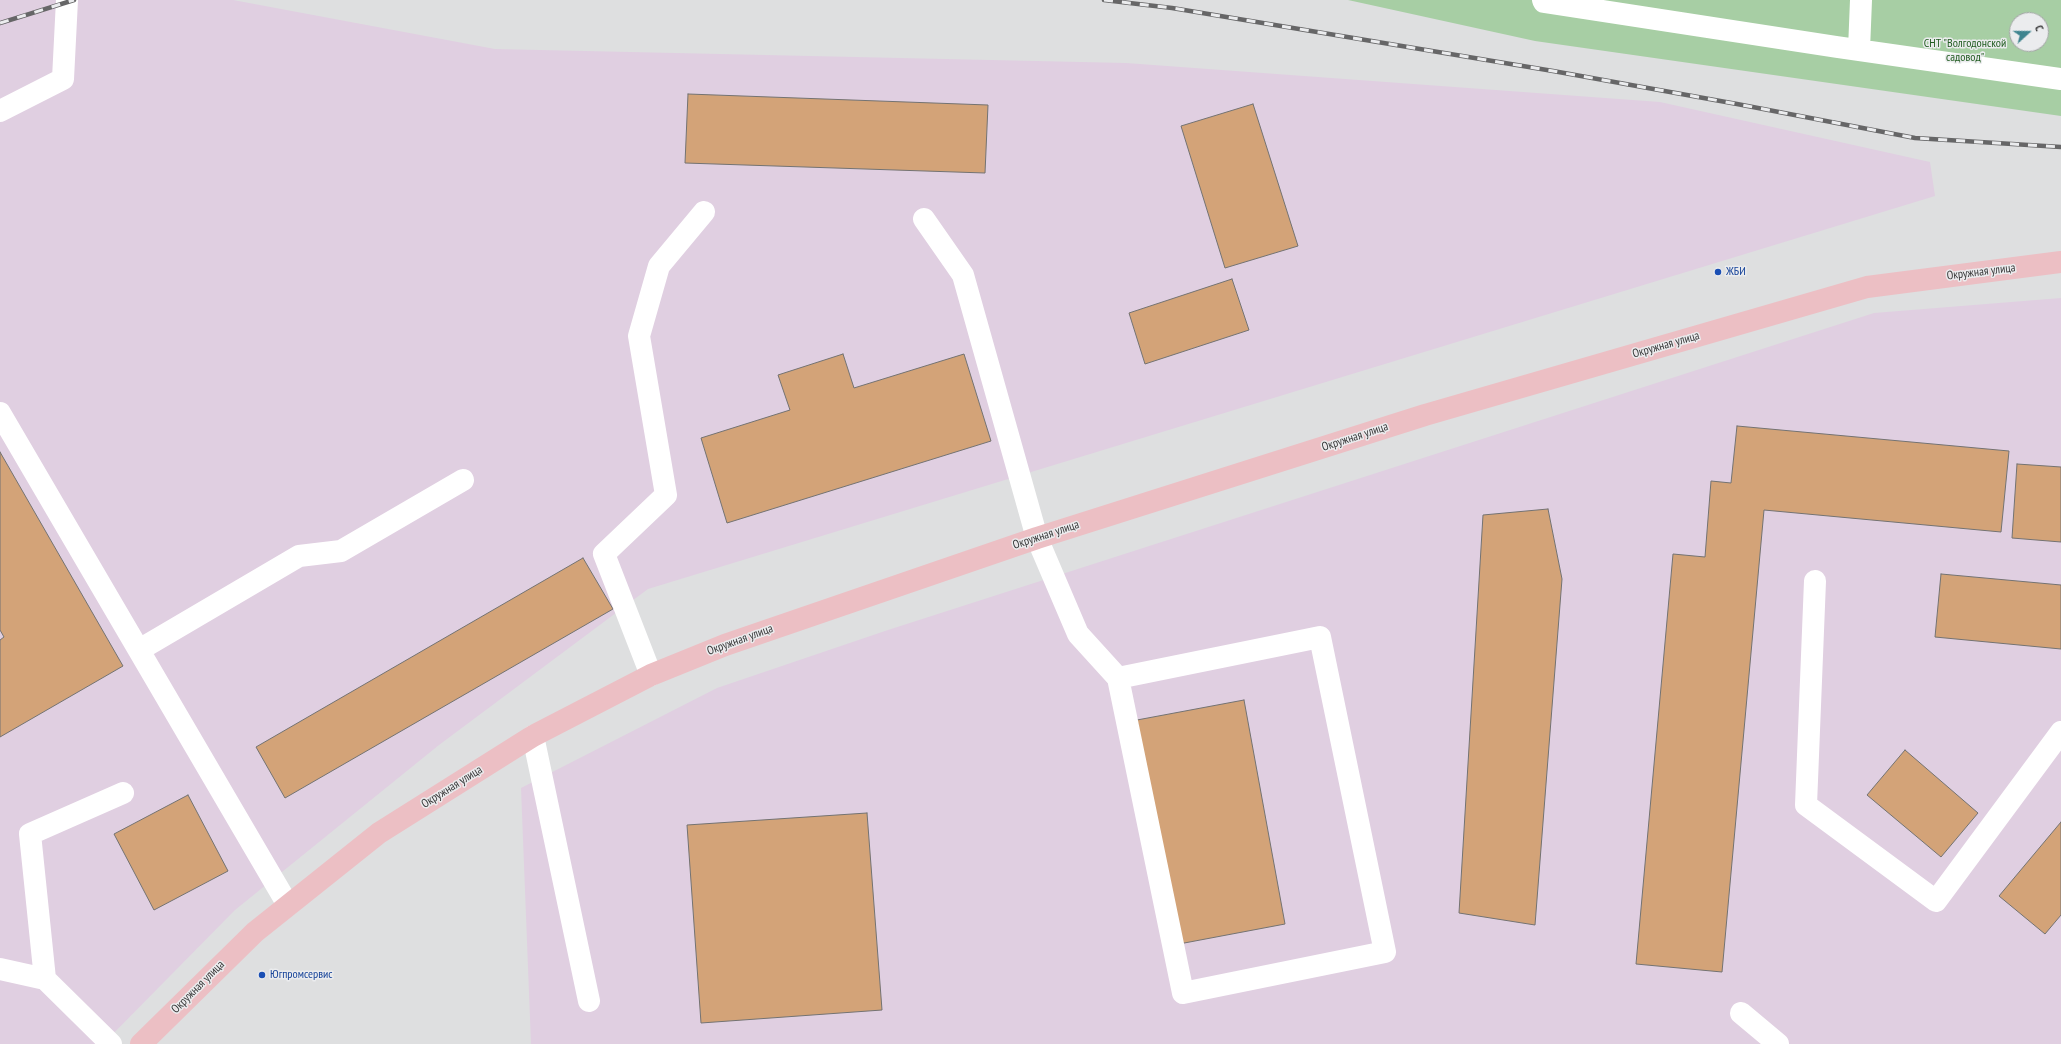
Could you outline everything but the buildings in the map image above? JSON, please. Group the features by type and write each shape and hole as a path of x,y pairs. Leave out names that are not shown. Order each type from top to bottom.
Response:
{"main road":[{"name":"Окружная улица","path":"141,1044 250,936 379,833 533,736 651,675 725,645 1038,538 1425,415 1868,287 2061,262"}],"lane":[{"path":"0,110 63,79 67,0"},
{"path":"1859,50 1861,0"},
{"path":"1541,1 1859,50 2061,79"},
{"path":"651,675 604,554 666,495 639,336 660,266 704,212"},
{"path":"924,219 963,275 1038,538 1078,634 1118,678 1183,993 1385,952 1320,637 1118,678"},
{"path":"0,413 288,905"},
{"path":"139,650 299,556 341,551 463,480"},
{"path":"1815,581 1806,805 1936,901 2061,732"},
{"path":"533,736 590,1001"},
{"path":"45,979 30,834 123,793"},
{"path":"0,968 45,979 110,1044"},
{"path":"1741,1013 1778,1044"}],"shaded area":[{"path":"0,0 233,0 495,49 1126,63 1660,102 1930,162 1935,196 648,589 439,745 235,910 103,1044 0,1044"},
{"path":"2061,298 2061,1044 531,1044 521,788 717,688 888,630 1874,313"}],"green space":[{"name":"СНТ \"Волгодонской садовод\"","path":"1348,0 2061,0 2061,116 1535,41"}],"railway":[{"path":"0,23 74,0"},
{"path":"1104,0 1172,8 1553,71 1915,138 2061,147"}],"place":[{"name":"ЖБИ","path":"1718,272"},
{"name":"Югпромсервис","path":"262,975"}]}
